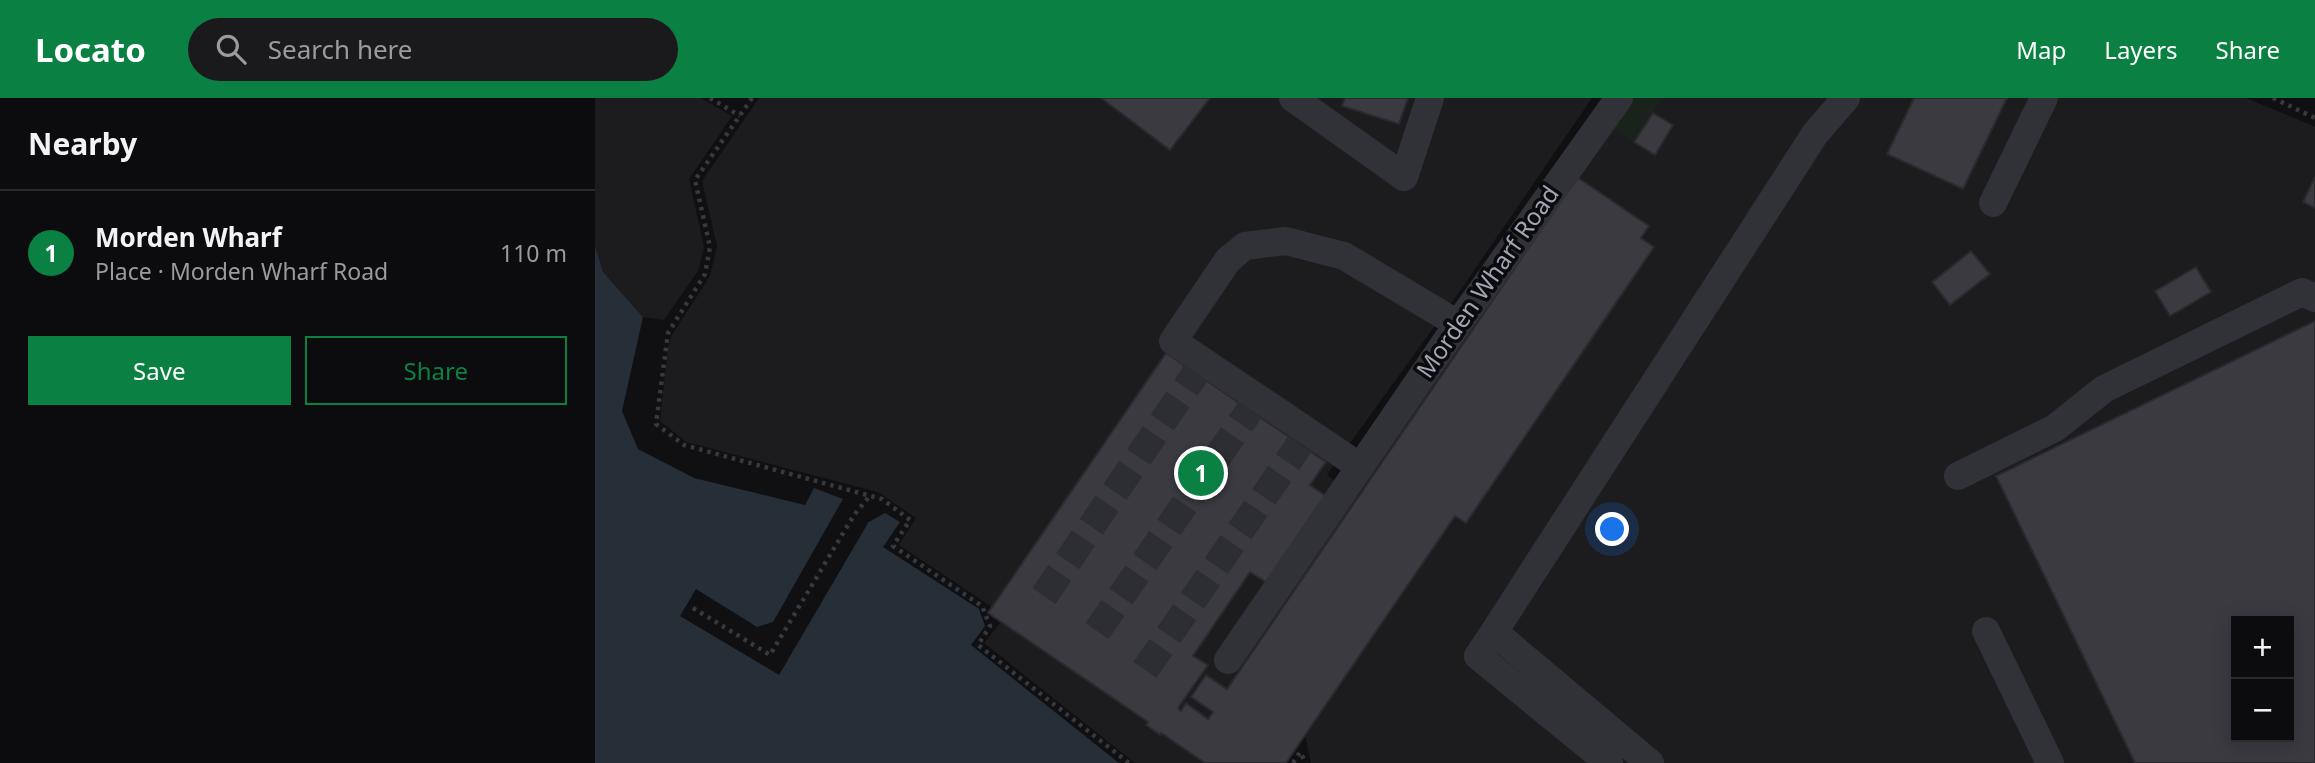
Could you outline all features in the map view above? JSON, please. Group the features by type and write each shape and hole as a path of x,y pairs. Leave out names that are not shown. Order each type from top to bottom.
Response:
{"street":[{"path":"1293,98 1404,177 1430,98"},
{"name":"Morden Wharf Road","path":"1228,660 1359,466 1619,98"},
{"path":"1609,763 1478,656 1815,134 1846,98"},
{"path":"1993,203 2044,98"},
{"path":"1359,466 1305,438 1200,368 1173,341 1228,260 1245,246 1286,241 1344,257 1458,324"},
{"path":"1958,476 2055,428 2104,389 2302,292 2315,298"},
{"path":"1986,631 2050,763"},
{"path":"1494,632 1650,763"}],"path":[{"path":"710,98 740,116"},
{"path":"752,98 695,180 710,247 705,274 668,333 656,424 684,445 882,499 909,520 893,546 982,606 990,626 978,645 1129,763"},
{"path":"2273,98 2315,118"},
{"path":"693,608 769,655 854,515 869,497"},
{"path":"1293,763 1300,752 1306,763"}],"shaded area":[{"path":"595,98 701,98 732,116 689,179 704,247 698,271 664,320 643,317 603,272 595,245"},
{"path":"759,98 1592,98 1460,291 1327,475 1357,497 1611,127 1653,113 1663,98 2246,98 2315,127 2315,763 1311,763 1305,735 1287,763 1135,763 984,643 1001,622 988,613 992,607 899,545 916,518 878,492 686,442 660,421 668,347 672,335 710,276 717,246 702,181"},
{"path":"1631,98 1663,98 1634,142 1611,127"},
{"path":"595,245 603,272 643,317 622,411 638,449 694,478 805,505 814,488 843,499 839,506 867,523 885,513 900,522 883,547 979,609 985,626 971,645 1119,763 595,763"}],"pier":[{"path":"839,506 868,523 779,675 680,616 696,589 757,627 773,622"}],"building":[{"path":"1101,98 1210,98 1170,150"},
{"path":"1345,98 1408,98 1399,124 1342,106"},
{"path":"1914,98 2007,98 1963,189 1887,154"},
{"path":"1653,113 1673,125 1655,155 1634,142"},
{"path":"1577,177 1649,226 1641,238 1654,247 1466,523 1455,516 1286,763 1205,763 1161,733 1160,735 1146,725 1148,722 988,613 1166,353 1326,462 1310,485 1326,496 1267,583 1250,572 1193,656 1208,665 1178,708 1181,711 1186,703 1208,719 1213,712 1191,697 1206,675 1227,689"},
{"path":"2315,177 2315,208 2303,202"},
{"path":"1971,251 1990,274 1950,305 1932,282"},
{"path":"2196,267 2211,292 2170,316 2155,291"},
{"path":"2315,321 2315,763 2135,763 1996,476"}],"tunnel":[{"path":"1044,596 1196,373"},
{"path":"1097,631 1250,410"},
{"path":"1145,670 1300,444"}],"place":[{"name":"Morden Wharf","path":"1201,473"}]}
